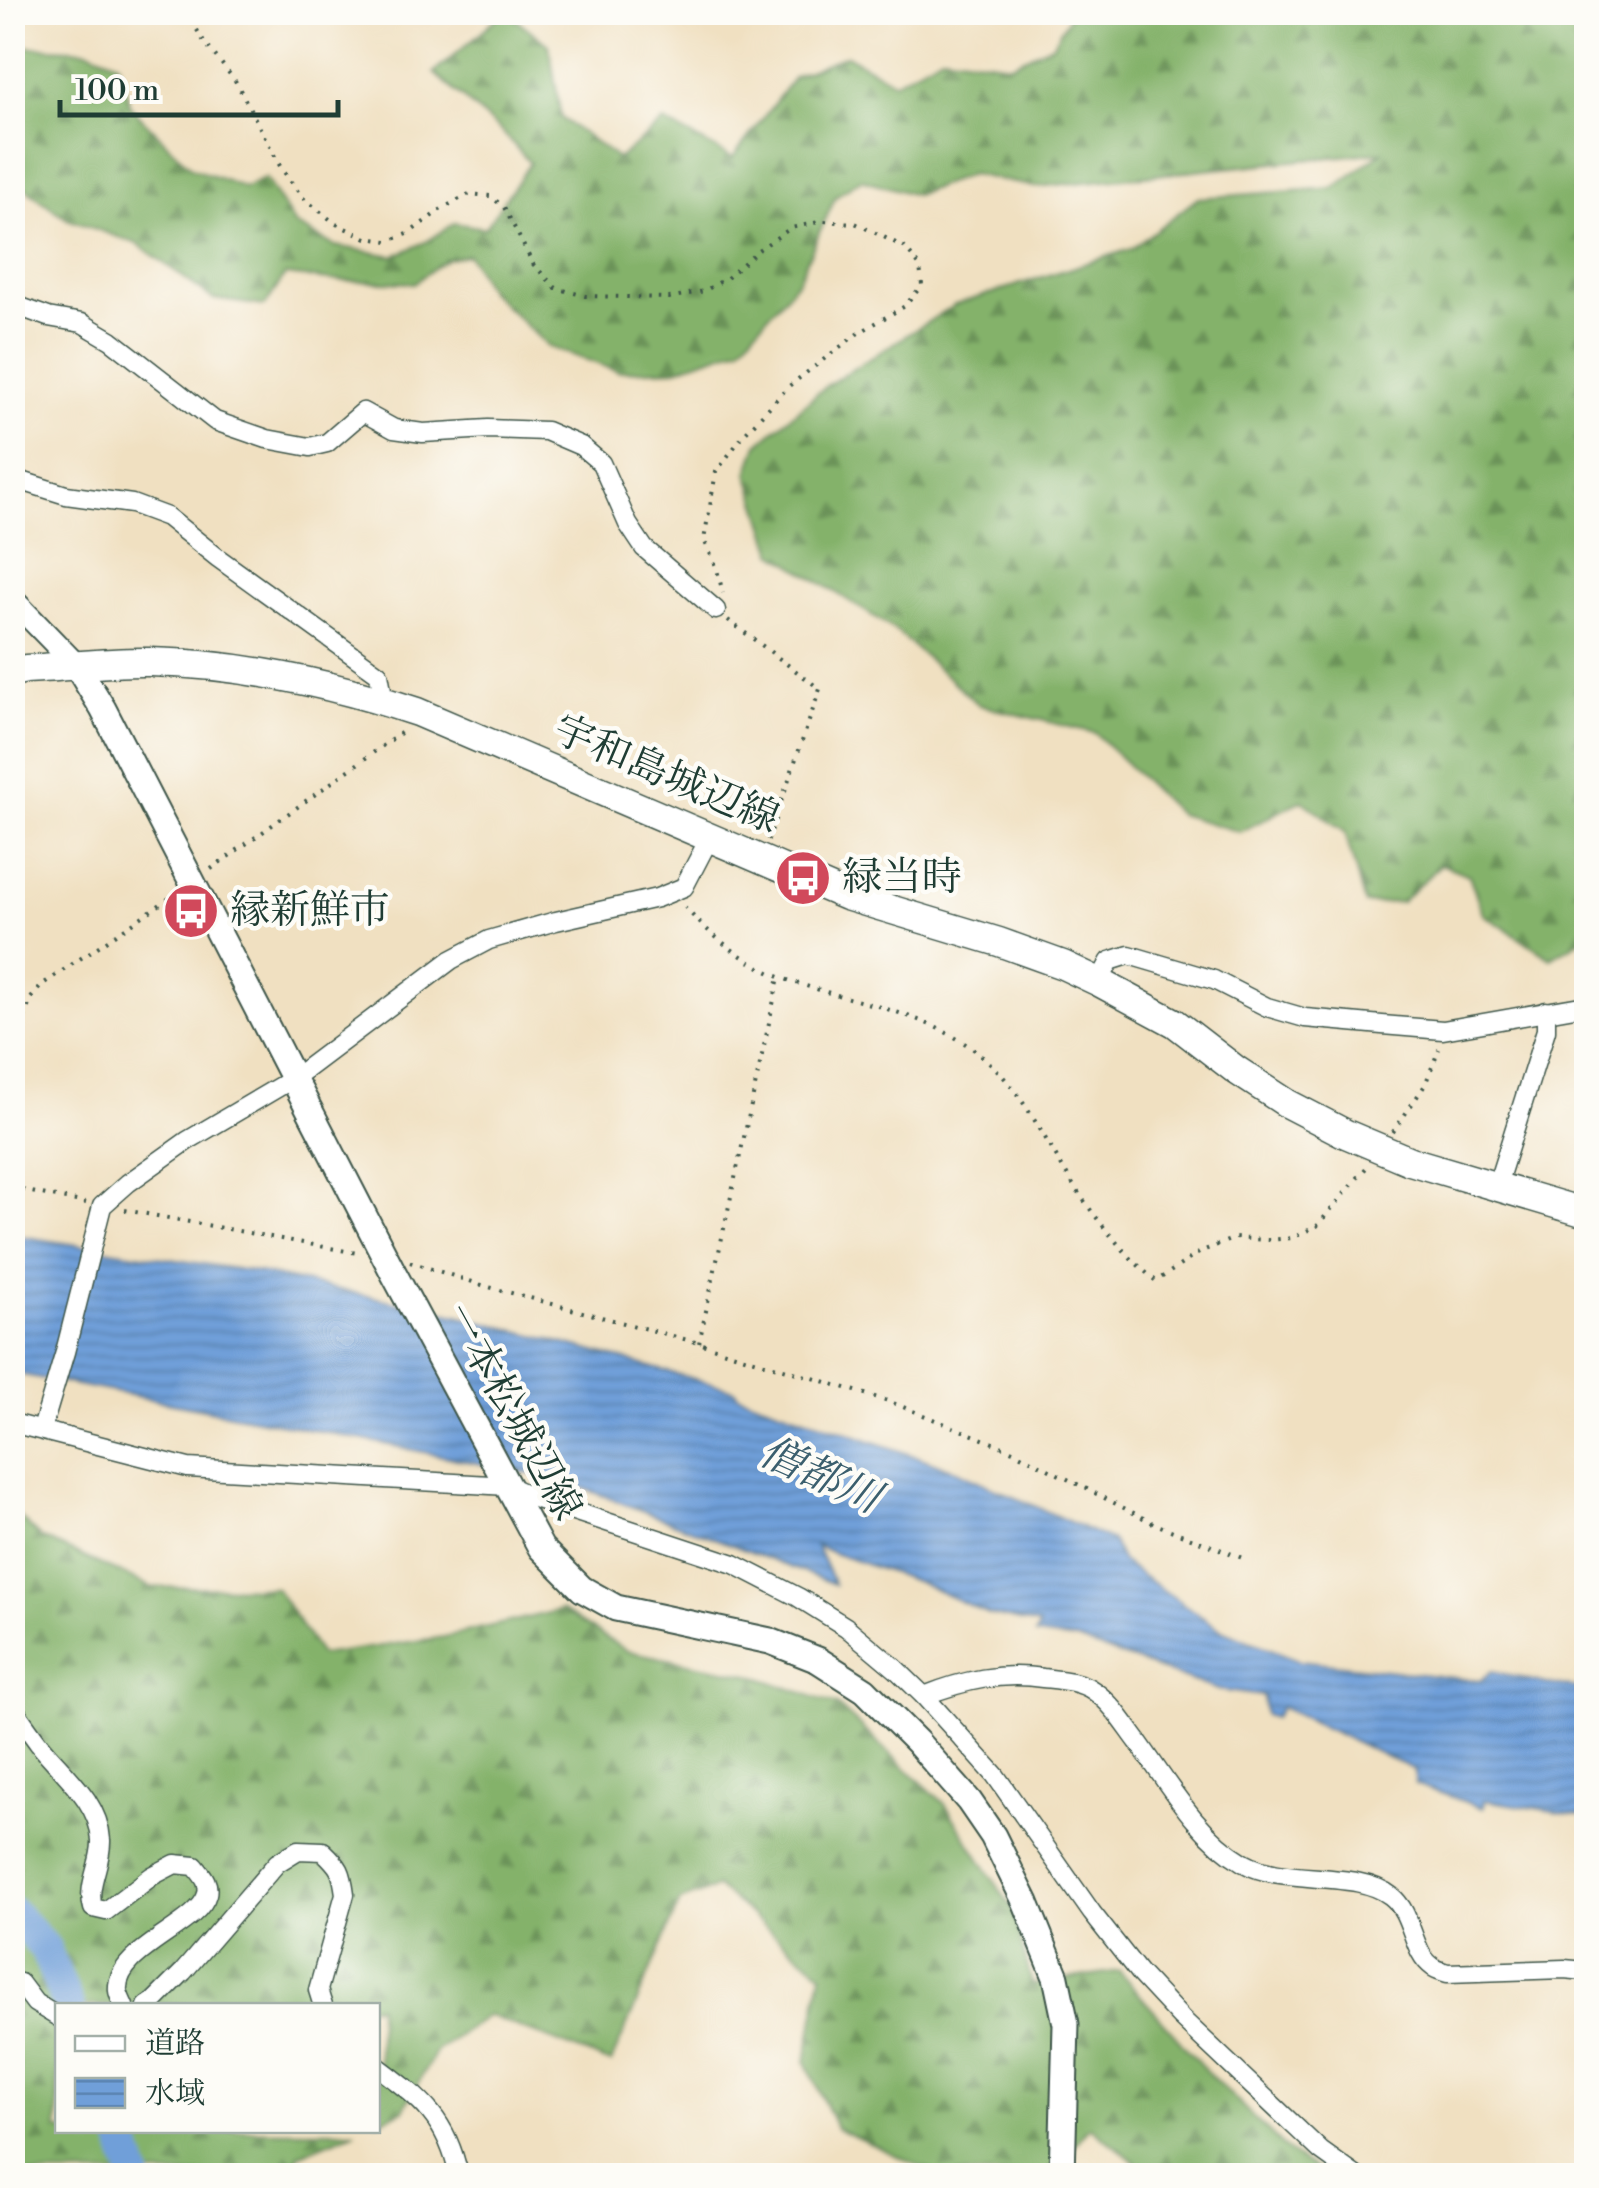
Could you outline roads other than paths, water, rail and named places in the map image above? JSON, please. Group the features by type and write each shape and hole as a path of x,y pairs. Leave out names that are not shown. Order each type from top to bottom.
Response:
{"main road":[{"name":"宇和島城辺線","path":"12,672 147,662 214,665 286,676 417,712 846,896 1063,965 1174,1023 1288,1104 1346,1134 1410,1160 1586,1213"},
{"name":"一本松城辺線","path":"77,666 541,1548 582,1589 616,1608 770,1641 818,1660 865,1690 970,1801 994,1836 1056,1977 1066,2024 1062,2176"}],"street":[{"path":"754,12 828,12"},
{"path":"12,304 48,317 82,323 111,340 215,421 267,438 310,447 327,443 363,412 394,430 423,433 546,430 581,446 601,463 628,524 644,548 716,610"},
{"path":"12,478 66,495 132,504 167,517 378,674 384,701"},
{"path":"12,599 77,666"},
{"path":"42,1430 102,1210 128,1183 187,1140 294,1078 451,960 489,940 657,898 684,887 710,837"},
{"path":"1100,982 1110,961 1129,955 1214,980 1267,1006 1304,1018 1443,1030 1586,1005"},
{"path":"1498,1185 1546,1030 1546,1010"},
{"path":"12,1423 188,1468 508,1486 734,1564 798,1597 846,1628 924,1696 995,1775 1140,1974 1322,2151 1356,2176"},
{"path":"924,1696 978,1678 1023,1675 1071,1682 1092,1690 1113,1707 1187,1811 1245,1863 1269,1872 1374,1886 1394,1897 1406,1912 1423,1956 1433,1967 1447,1973 1586,1971"},
{"path":"12,1706 95,1814 101,1837 100,1857 89,1895 93,1908 106,1911 152,1876 175,1864 194,1866 206,1881 207,1894 196,1910 141,1952 121,1975 118,1992 123,2003"},
{"path":"151,2003 277,1863 298,1850 324,1851 340,1867 343,1878 344,1894 318,1990 323,2003"},
{"path":"20,1983 35,2003 55,2014"},
{"path":"380,2069 438,2120 454,2150 459,2176"}],"water":[{"name":"僧都川","path":"12,1235 255,1272 462,1316 735,1390 738,1395 952,1469 1112,1541 1122,1562 1221,1630 1299,1660 1480,1681 1492,1671 1586,1689 1586,1816 1484,1800 1483,1808 1415,1784 1415,1770 1281,1707 1274,1718 1265,1715 1263,1696 1218,1690 1076,1640 1035,1635 1039,1625 989,1614 918,1582 816,1545 834,1584 565,1481 13,1373"}],"waterway":[{"path":"12,1913 45,1948 67,2003"},
{"path":"121,2133 135,2176"}],"place":[{"name":"緑当時","path":"803,878"},
{"name":"縁新鮮市","path":"191,911"}]}
